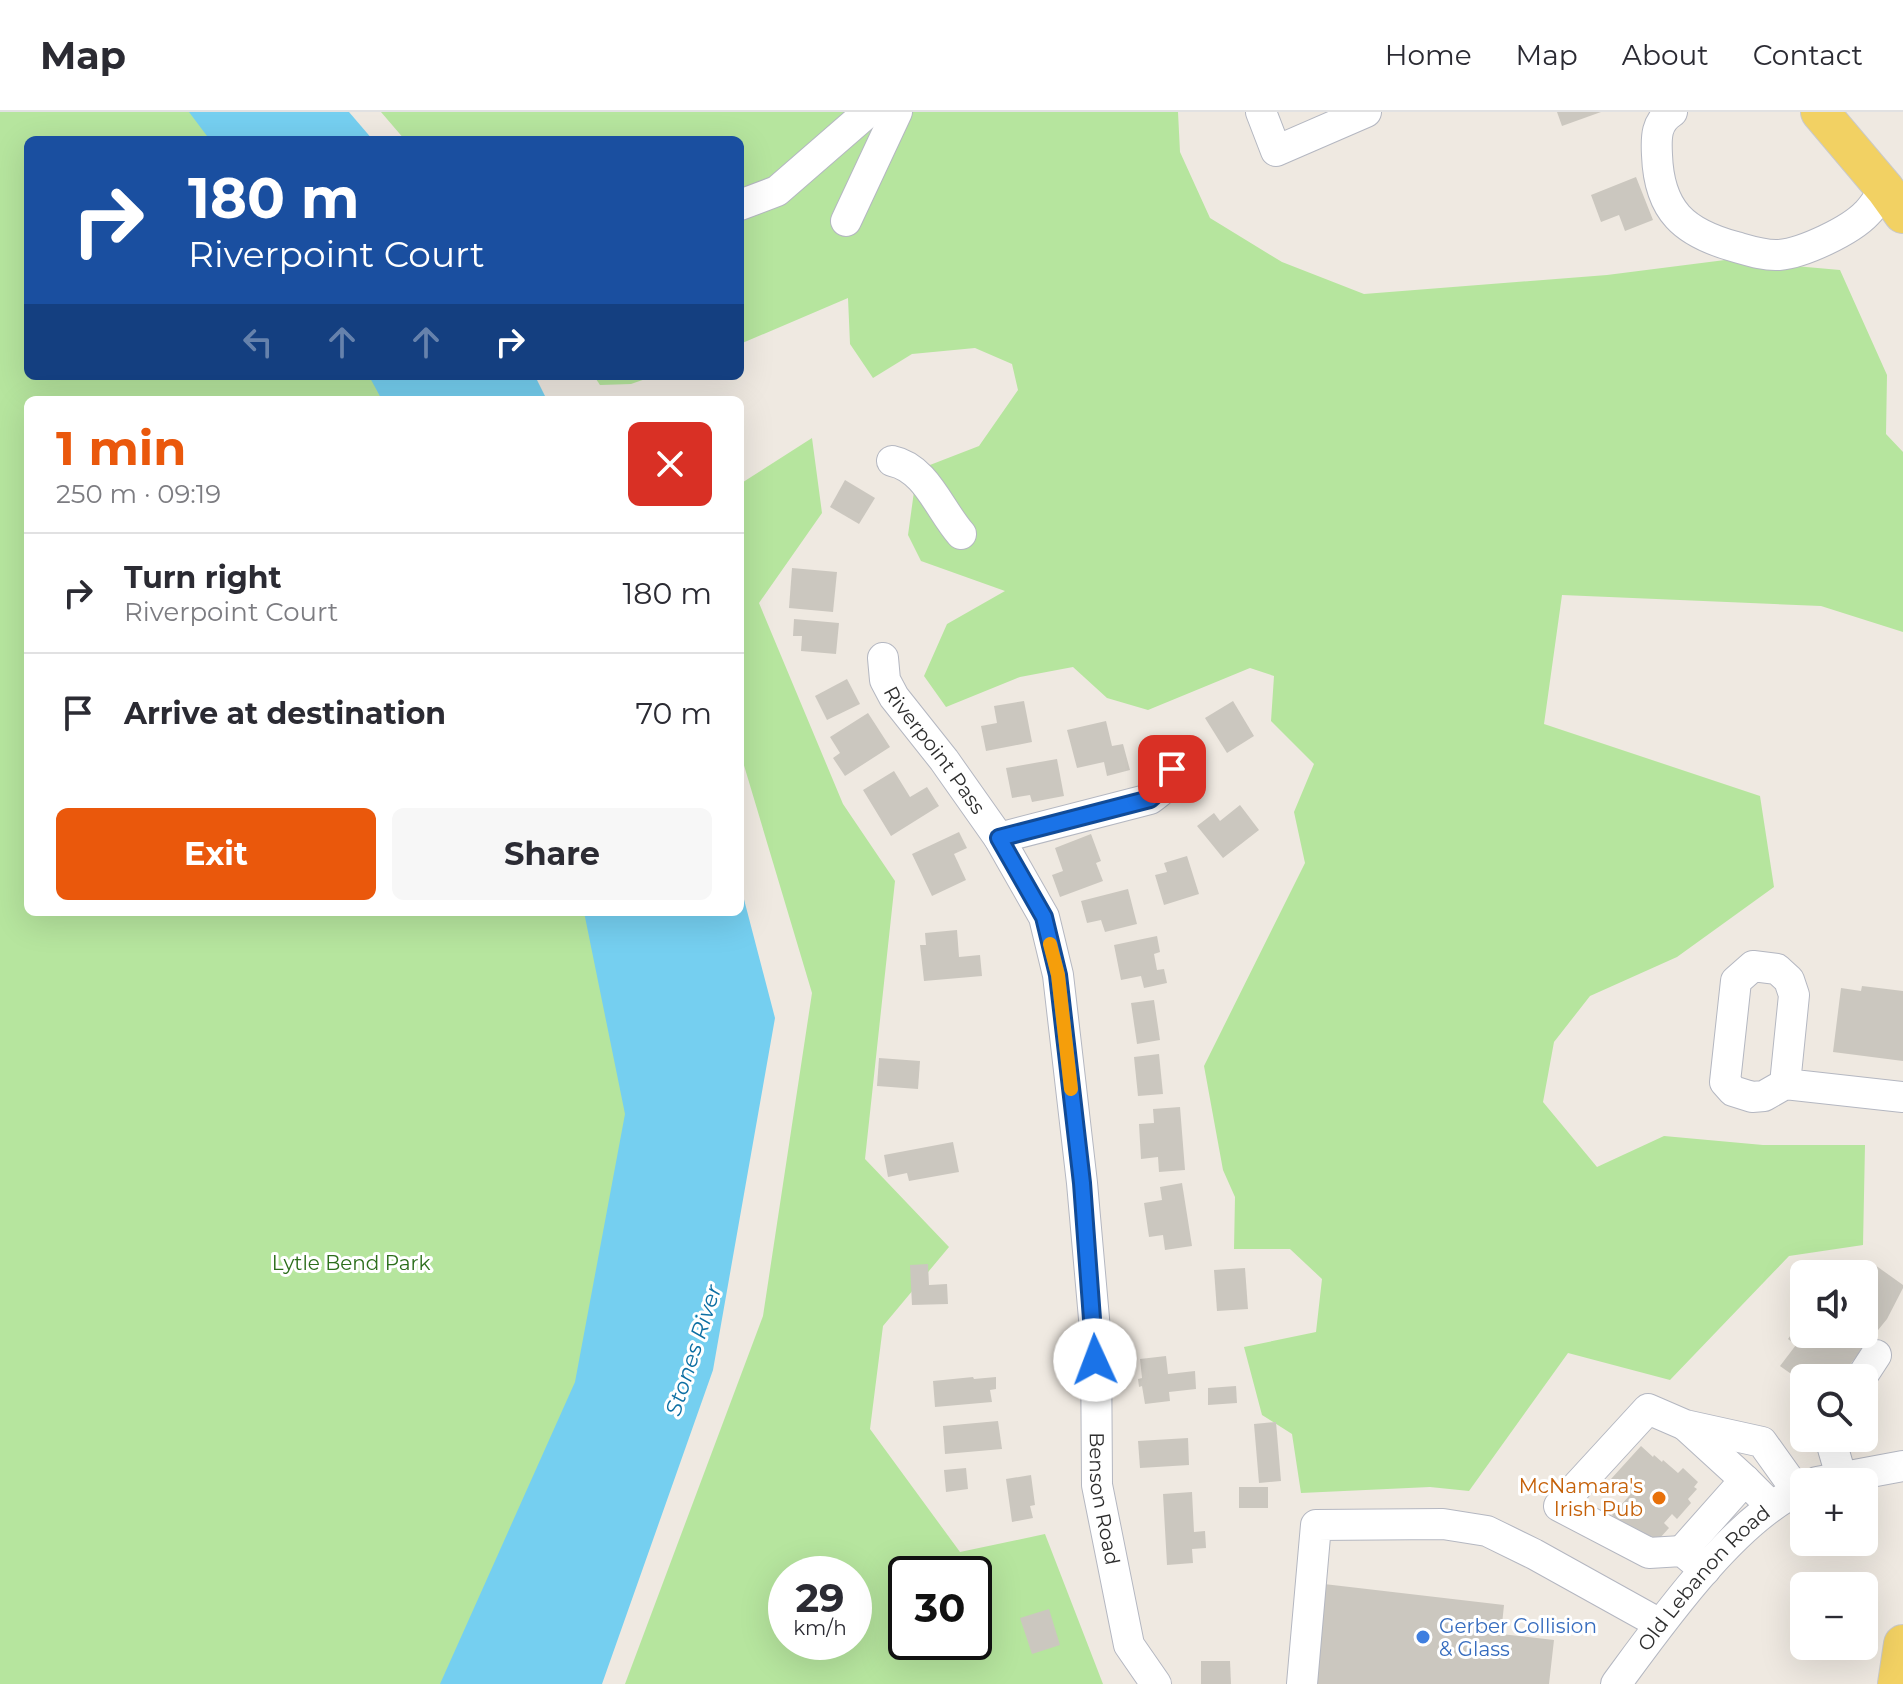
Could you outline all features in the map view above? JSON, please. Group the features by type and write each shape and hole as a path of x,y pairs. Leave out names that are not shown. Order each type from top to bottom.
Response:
{"main road":[{"path":"1820,112 1894,201"},
{"path":"1897,1684 1903,1644"}],"street":[{"path":"744,203 777,191 868,112"},
{"path":"846,221 897,112"},
{"path":"1261,112 1276,151 1366,112"},
{"path":"1672,112 1663,118 1656,136 1657,169 1664,201 1693,232 1717,242 1778,255 1806,248 1894,201"},
{"path":"892,461 907,464 928,486 945,516 961,534"},
{"name":"Riverpoint Pass","path":"883,658 885,680 894,697 944,760 999,838"},
{"path":"999,838 1150,799 1161,791 1171,776 1167,756"},
{"name":"Benson Road","path":"999,838 1044,917 1058,975 1096,1341 1097,1485 1129,1645 1156,1684"},
{"path":"1785,1084 1903,1097"},
{"path":"1705,1570 1682,1551 1649,1553 1559,1506 1648,1409 1685,1425 1762,1442 1790,1471"},
{"path":"1685,1425 1745,1480 1790,1486"},
{"path":"1878,1472 1903,1466"},
{"path":"1682,1551 1745,1480"},
{"name":"Old Lebanon Road","path":"1616,1684 1705,1570 1759,1515 1790,1497"},
{"path":"1302,1684 1316,1525 1443,1524 1487,1531 1660,1624"}],"green space":[{"name":"Lytle Bend Park","path":"0,112 333,112 352,136 24,136 24,380 518,380 526,396 24,396 24,916 732,916 578,1684 0,1684"},
{"path":"381,112 1178,112 1180,152 1210,218 1282,262 1364,294 1607,275 1725,260 1840,270 1887,375 1886,434 1903,452 1903,632 1821,606 1562,595 1544,724 1760,796 1774,887 1677,957 1590,996 1554,1042 1543,1102 1597,1167 1664,1136 1763,1145 1865,1145 1863,1245 1789,1256 1670,1380 1568,1353 1469,1491 1430,1487 1301,1493 1292,1434 1262,1415 1244,1347 1316,1332 1322,1279 1290,1249 1234,1249 1235,1197 1223,1170 1204,1066 1305,863 1294,812 1314,764 1271,721 1274,676 1250,668 1148,710 1107,698 1073,667 1020,677 946,707 924,676 947,624 1005,591 921,561 908,535 917,470 979,446 1018,390 1012,364 975,348 912,354 873,378 850,344 848,298 744,342 744,136 402,136"},
{"path":"597,380 642,380 631,384 600,385"},
{"path":"812,438 822,513 759,603 843,804 895,881 865,1159 949,1247 883,1326 870,1429 960,1552 1045,1534 1103,1684 625,1684 763,1316 812,993 744,765 744,481"}],"water":[{"path":"189,112 349,112 370,136 207,136"},
{"path":"371,380 537,380 545,396 380,396"},
{"name":"Stones River","path":"744,899 775,1018 713,1370 602,1684 440,1684 575,1382 625,1114 585,916 744,916"}],"building":[{"path":"1557,112 1601,112 1562,126"},
{"path":"1636,177 1653,220 1625,231 1619,215 1601,222 1591,195"},
{"path":"845,480 875,498 859,524 830,507"},
{"path":"792,568 837,572 833,612 789,608"},
{"path":"794,619 839,623 836,654 801,651 802,636 793,636"},
{"path":"847,679 860,704 827,720 815,696"},
{"path":"1024,701 1032,742 986,751 981,726 997,723 994,706"},
{"path":"1233,701 1254,736 1227,753 1205,718"},
{"path":"868,713 890,747 845,776 833,758 840,753 830,737"},
{"path":"1106,721 1112,746 1123,744 1130,770 1107,776 1104,762 1077,768 1067,730"},
{"path":"1057,759 1064,796 1032,802 1030,795 1012,798 1006,768"},
{"path":"894,771 910,797 927,787 939,806 891,836 863,790"},
{"path":"1240,805 1259,830 1223,858 1197,826 1214,813 1220,821"},
{"path":"959,832 967,848 954,854 966,880 932,896 912,854"},
{"path":"1091,834 1101,861 1096,863 1103,881 1060,897 1052,875 1063,871 1055,848"},
{"path":"1187,856 1199,894 1164,905 1155,875 1167,872 1164,863"},
{"path":"1128,889 1137,924 1105,932 1101,920 1087,923 1081,901"},
{"path":"957,930 959,957 980,955 982,976 924,981 920,945 926,945 925,933"},
{"path":"1157,936 1160,952 1154,954 1157,970 1164,969 1167,983 1144,988 1141,976 1121,980 1114,945"},
{"path":"1862,986 1903,991 1903,1061 1833,1052 1841,988 1861,991"},
{"path":"1154,1000 1160,1040 1137,1044 1131,1003"},
{"path":"1159,1054 1163,1094 1138,1096 1134,1057"},
{"path":"879,1058 920,1061 918,1089 877,1086"},
{"path":"1180,1107 1185,1170 1159,1172 1158,1157 1141,1159 1139,1124 1154,1123 1153,1109"},
{"path":"953,1142 959,1172 909,1181 907,1173 888,1177 884,1155"},
{"path":"1182,1183 1192,1246 1165,1250 1163,1235 1149,1237 1144,1203 1162,1200 1160,1187"},
{"path":"928,1264 929,1285 947,1284 948,1304 912,1305 910,1265"},
{"path":"1878,1267 1903,1285 1887,1319 1878,1330"},
{"path":"1245,1268 1248,1309 1217,1311 1214,1270"},
{"path":"1794,1348 1863,1348 1850,1364 1790,1364 1790,1373 1780,1366"},
{"path":"1166,1356 1168,1374 1195,1371 1196,1389 1169,1392 1170,1401 1145,1404 1138,1379 1142,1378 1140,1359"},
{"path":"996,1377 996,1389 990,1390 992,1402 935,1407 933,1381"},
{"path":"1236,1386 1237,1403 1208,1405 1208,1388"},
{"path":"998,1421 1002,1449 945,1454 943,1426"},
{"path":"1276,1422 1281,1481 1259,1483 1254,1424"},
{"path":"1188,1438 1189,1465 1140,1468 1138,1441"},
{"name":"McNamara's Irish Pub","path":"1641,1446 1678,1473 1683,1468 1698,1482 1694,1487 1697,1489 1688,1499 1691,1503 1677,1519 1672,1514 1664,1523 1669,1528 1649,1550 1612,1515 1629,1496 1611,1479"},
{"path":"966,1468 968,1489 946,1492 944,1470"},
{"path":"1031,1475 1035,1505 1030,1506 1033,1518 1012,1522 1006,1479"},
{"path":"1239,1487 1268,1487 1268,1508 1239,1508"},
{"path":"1192,1492 1194,1532 1205,1531 1206,1548 1192,1549 1193,1563 1167,1565 1163,1494"},
{"name":"Gerber Collision & Glass","path":"1324,1584 1504,1605 1501,1634 1554,1640 1549,1684 1313,1684"},
{"path":"1049,1609 1060,1645 1032,1654 1020,1618"},
{"path":"1201,1661 1230,1661 1231,1684 1201,1684"}],"slow traffic":[{"path":"1050,944 1058,975 1071,1089"}],"place":[{"name":"McNamara's Irish Pub","path":"1659,1498"},
{"name":"Gerber Collision & Glass","path":"1423,1637"}],"route":[{"path":"1095,1360 1082,1183 1058,975 1044,917 999,838 1150,799 1168,783 1172,769"}]}
